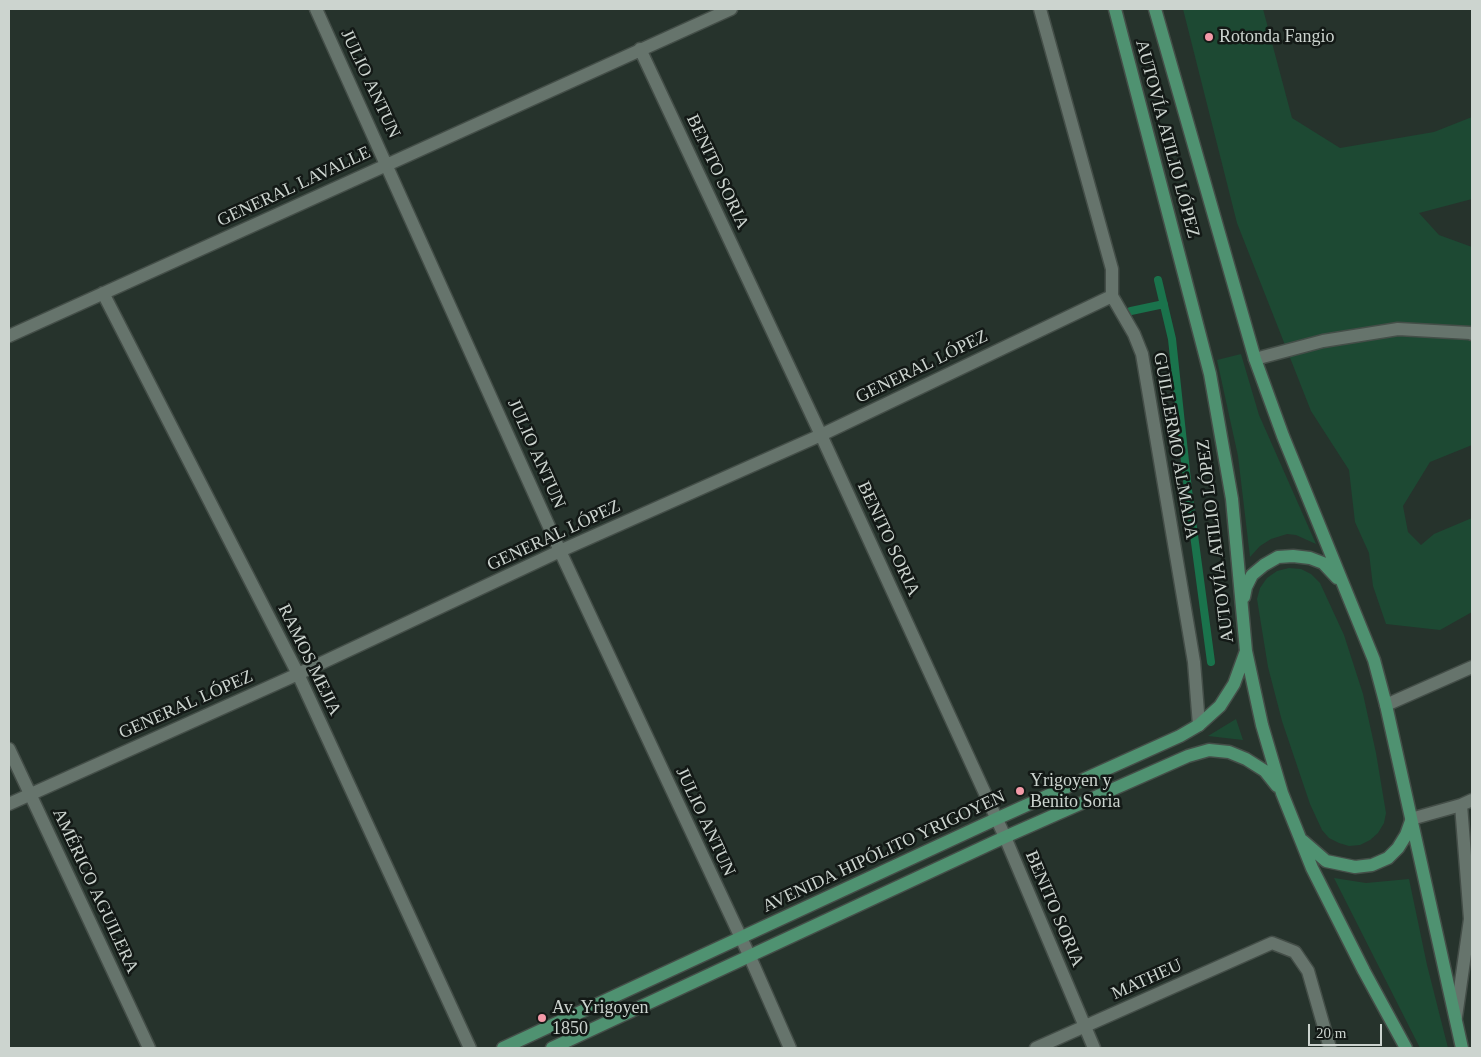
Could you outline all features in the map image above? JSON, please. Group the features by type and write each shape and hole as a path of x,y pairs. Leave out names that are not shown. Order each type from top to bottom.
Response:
{"main road":[{"name":"AUTOVÍA ATILIO LÓPEZ","path":"1115,9 1210,374 1232,499 1246,651 1262,725 1282,793 1324,895 1406,1048"},
{"name":"AUTOVÍA ATILIO LÓPEZ","path":"1155,9 1255,359 1283,436 1374,660 1386,705 1462,1048"},
{"path":"1242,605 1246,587 1252,575 1278,557 1310,558 1324,564 1346,590"},
{"name":"AVENIDA HIPÓLITO YRIGOYEN","path":"503,1048 996,819 1165,743 1199,725 1220,706 1234,684 1246,651"},
{"path":"552,1048 1005,837 1188,756 1209,750 1229,752 1246,759 1265,771 1282,793"},
{"path":"1299,837 1326,861 1356,867 1372,865 1388,858 1402,841 1411,819"}],"street":[{"name":"JULIO ANTUN","path":"316,9 387,163 560,551 750,957 790,1048"},
{"name":"GENERAL LAVALLE","path":"9,336 387,163 731,9"},
{"path":"1040,9 1112,269 1112,296"},
{"name":"BENITO SORIA","path":"640,49 821,435 1005,837 1094,1048"},
{"name":"RAMOS MEJIA","path":"103,293 298,674 470,1048"},
{"name":"GENERAL LÓPEZ","path":"9,804 298,674 560,551 821,435 1112,296"},
{"name":"GUILLERMO ALMADA","path":"1112,296 1134,334 1142,354 1194,662 1199,725"},
{"path":"1255,359 1324,341 1398,329 1470,332 1472,334"},
{"path":"1386,705 1472,667"},
{"name":"AMÉRICO AGUILERA","path":"9,748 149,1048"},
{"path":"1411,819 1466,803 1471,919 1455,1022"},
{"name":"MATHEU","path":"1036,1048 1272,943 1295,952 1308,971 1330,1048"}],"green space":[{"path":"1183,9 1263,9 1292,118 1340,148 1434,132 1472,117 1472,199 1419,213 1439,235 1472,247 1472,445 1430,462 1403,506 1408,532 1421,545 1434,534 1472,518 1472,612 1440,630 1386,624 1373,586 1369,553 1355,522 1349,470 1311,411 1237,223"},
{"path":"1241,354 1259,415 1316,544 1296,535 1287,534 1271,539 1260,546 1250,557 1238,456 1217,360"},
{"path":"1289,568 1301,569 1311,574 1320,583 1344,635 1363,694 1376,753 1386,813 1384,823 1378,833 1360,845 1349,846 1339,843 1329,838 1322,830 1310,804 1282,721 1268,667 1257,599 1260,588 1267,578 1277,571"},
{"path":"1236,719 1243,740 1208,736"},
{"path":"1334,878 1366,883 1409,879 1427,965 1448,1048 1420,1048"}],"waterway":[{"path":"1158,280 1172,339 1188,490 1211,662"},
{"path":"1131,311 1164,304"}],"place":[{"name":"Rotonda Fangio","path":"1209,37"},
{"name":"Yrigoyen y Benito Soria","path":"1020,791"},
{"name":"Av. Yrigoyen 1850","path":"542,1018"}]}
